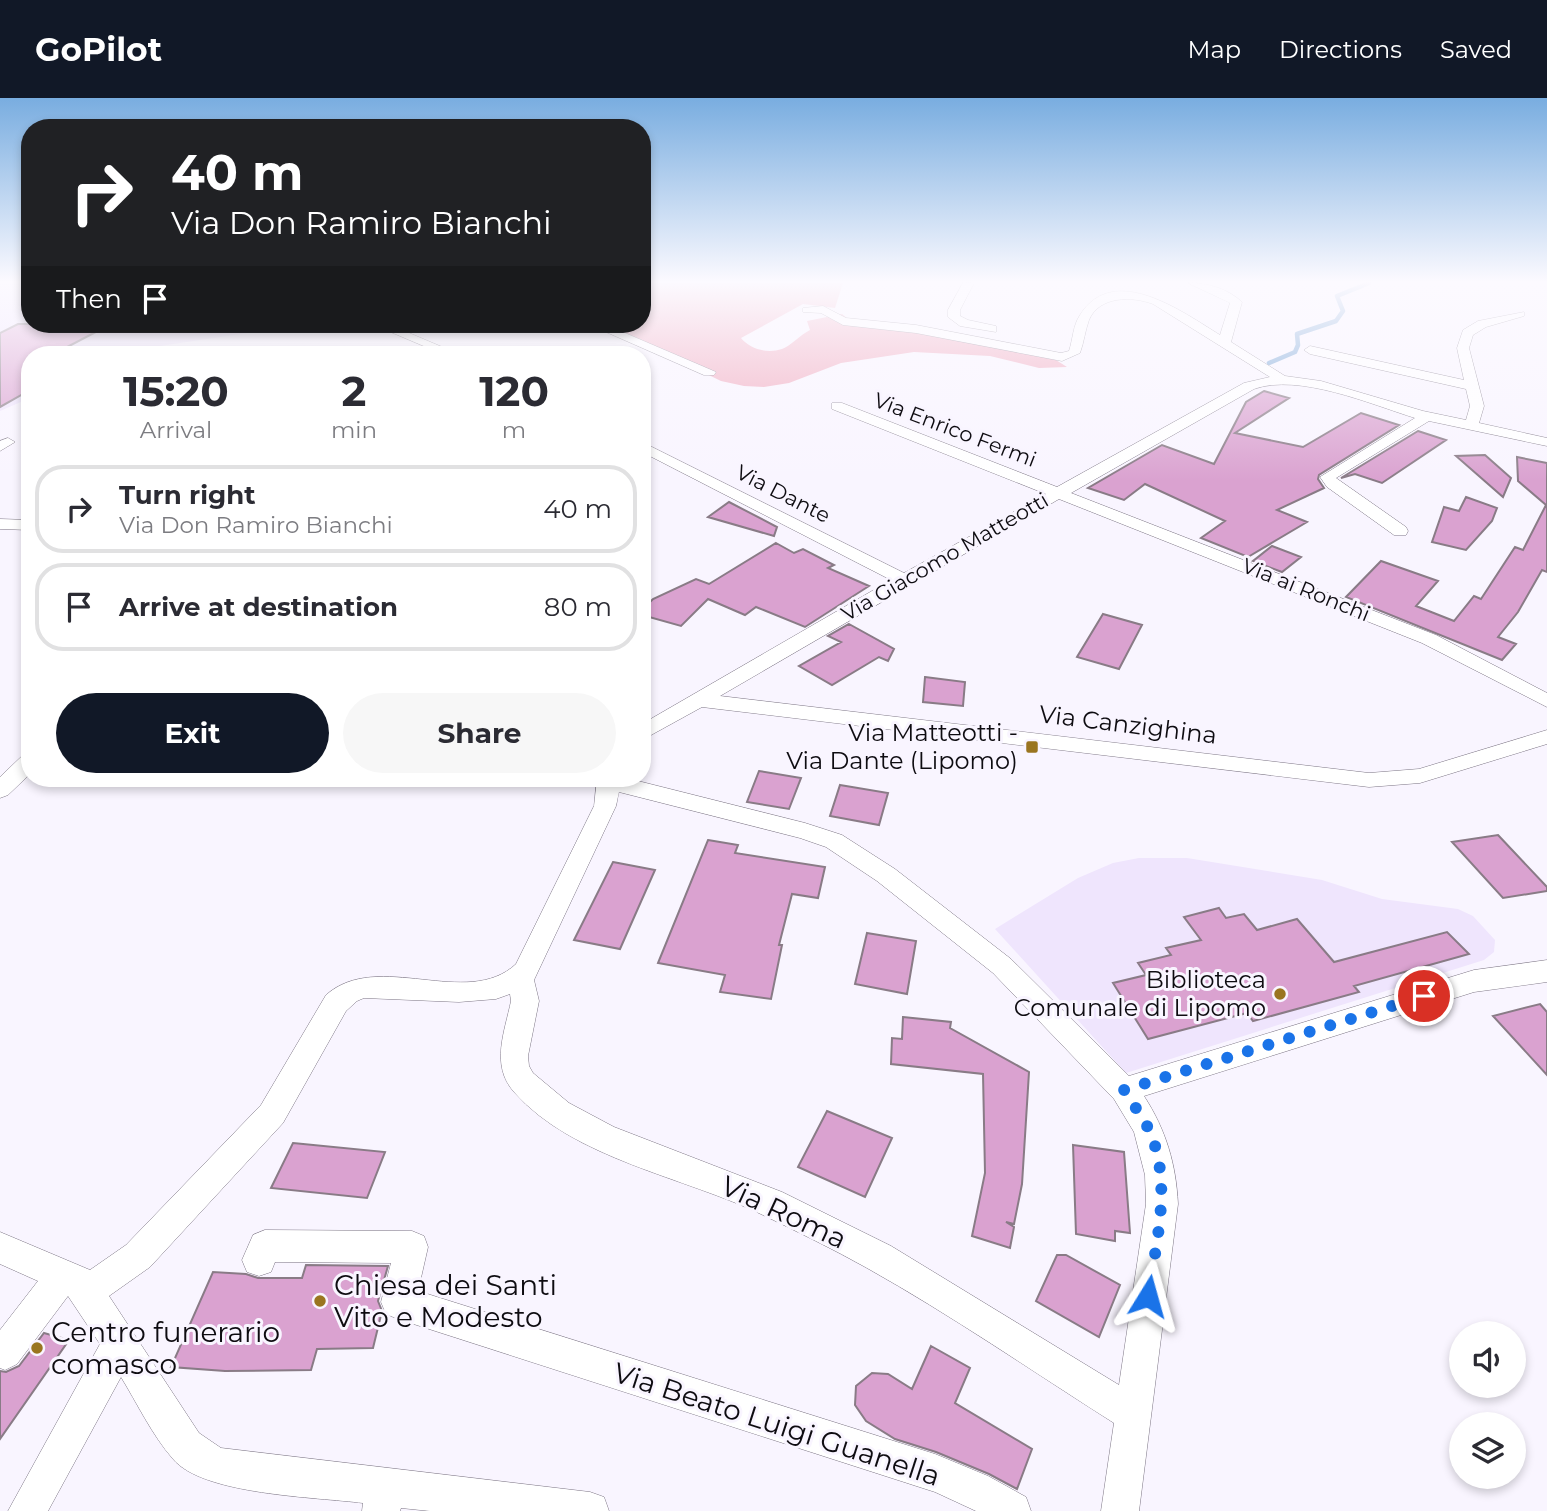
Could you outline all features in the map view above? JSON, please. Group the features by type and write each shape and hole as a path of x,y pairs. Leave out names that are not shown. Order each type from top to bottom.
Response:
{"street":[{"path":"654,349 709,372"},
{"path":"1022,349 1059,356 1073,355 1076,349"},
{"path":"1233,349 1279,378 1333,390 1426,417 1547,442"},
{"path":"1463,349 1477,406 1471,426"},
{"path":"1310,350 1472,386"},
{"name":"Via Giacomo Matteotti","path":"651,728 904,580 1249,386 1279,378"},
{"name":"Via Enrico Fermi","path":"837,406 1059,492"},
{"path":"1400,531 1332,484 1328,477 1426,417"},
{"name":"Via Dante","path":"651,451 904,580"},
{"name":"Via ai Ronchi","path":"1059,492 1429,639 1547,701"},
{"path":"5,524 21,516"},
{"name":"Via Canzighina","path":"698,700 1369,780 1420,776 1547,737"},
{"path":"0,790 15,767"},
{"path":"0,1350 5,1352 74,1283 111,1277 138,1256 272,1114 336,1003 347,993 362,987 468,991 509,985 520,976 532,961 605,806 609,787"},
{"path":"630,787 805,831 834,841 886,875 1002,966 1124,1090 1148,1128 1161,1175 1161,1204 1120,1511"},
{"path":"1124,1090 1474,981 1547,971"},
{"name":"Via Roma","path":"520,976 525,1001 514,1056 515,1068 523,1082 559,1112 603,1137 771,1203 879,1257 1132,1413"},
{"name":"Via Beato Luigi Guanella","path":"259,1260 265,1246 412,1247 398,1303 935,1473 975,1489 1012,1511"},
{"path":"0,1248 74,1283 120,1343 186,1446 200,1458 220,1467 383,1499 590,1511"},
{"path":"27,1511 120,1343"}],"shaded area":[{"path":"0,349 21,349 21,402 0,411"},
{"path":"655,349 1004,349 1056,360 1067,367 1039,368 990,356 914,352 841,363 789,383 764,387 721,381"},
{"path":"1139,858 1187,858 1322,880 1382,899 1458,909 1473,916 1495,940 1494,952 1484,960 1126,1073 995,929 1078,878 1113,863"}],"building":[{"path":"0,349 21,349 21,395 0,407"},
{"path":"1264,391 1289,398 1235,433 1303,447 1361,413 1399,425 1319,475 1318,479 1324,488 1277,510 1307,522 1248,557 1201,538 1225,521 1145,484 1124,500 1088,488 1162,445 1214,464 1246,402"},
{"path":"1418,431 1446,440 1382,483 1355,474 1341,478"},
{"path":"1485,455 1511,478 1503,497 1456,456"},
{"path":"1517,457 1547,463 1547,572 1542,570 1518,612 1498,637 1516,644 1502,660 1346,597 1381,561 1438,581 1416,606 1454,621 1474,596 1481,599 1515,547 1523,550 1546,505 1518,481"},
{"path":"1466,497 1497,508 1492,521 1466,550 1432,542 1444,507 1459,511"},
{"path":"729,502 777,527 774,536 708,517"},
{"path":"776,543 794,553 803,549 834,565 828,568 869,586 805,627 756,607 745,615 708,599 681,626 651,618 653,599 696,579 709,584"},
{"path":"1272,546 1301,557 1282,572 1253,561"},
{"path":"1103,614 1142,625 1119,669 1077,657"},
{"path":"849,624 894,649 888,661 879,657 832,685 799,666 841,642 828,636"},
{"path":"925,677 965,682 963,706 923,702"},
{"path":"759,771 801,778 789,809 747,802"},
{"path":"840,785 888,793 879,825 830,816"},
{"path":"1498,835 1547,887 1547,891 1503,898 1452,842"},
{"path":"708,840 738,845 735,853 825,867 818,898 792,894 779,945 782,945 771,999 720,992 725,975 658,963"},
{"path":"613,862 655,870 620,949 574,940"},
{"path":"1219,908 1226,918 1244,914 1257,930 1297,919 1334,962 1447,932 1469,954 1354,986 1359,992 1253,1021 1247,1013 1148,1039 1113,983 1146,975 1138,963 1171,955 1166,948 1201,940 1184,917"},
{"path":"867,933 916,941 907,994 855,984"},
{"path":"1540,1004 1547,1012 1547,1075 1493,1016"},
{"path":"903,1017 951,1022 950,1028 1029,1072 1022,1184 1014,1224 1006,1222 1014,1227 1010,1248 972,1236 985,1173 983,1074 891,1064 892,1038 902,1039"},
{"path":"827,1111 892,1138 865,1197 798,1167"},
{"path":"293,1143 385,1152 367,1198 271,1188"},
{"path":"1073,1145 1124,1152 1130,1233 1115,1231 1115,1241 1076,1234"},
{"path":"1057,1255 1066,1255 1120,1285 1099,1337 1036,1301"},
{"name":"Chiesa dei Santi Vito e Modesto","path":"306,1265 388,1266 378,1301 382,1311 373,1348 317,1349 311,1370 225,1371 171,1367 213,1272 246,1274 258,1278 302,1278"},
{"path":"44,1333 69,1340 0,1439 0,1371 6,1372 19,1366"},
{"path":"931,1346 970,1368 955,1403 1032,1449 1017,1489 936,1452 895,1439 866,1421 855,1405 856,1386 872,1373 888,1374 912,1389"}],"waterway":[{"path":"1269,363 1295,352 1296,349"}],"place":[{"name":"Via Matteotti - Via Dante (Lipomo)","path":"1032,747"},
{"name":"Biblioteca Comunale di Lipomo","path":"1280,994"},
{"name":"Chiesa dei Santi Vito e Modesto","path":"320,1301"},
{"name":"Centro funerario comasco","path":"37,1348"}],"route":[{"path":"1148,1296 1161,1204 1161,1175 1148,1128 1124,1090 1424,996"}]}
